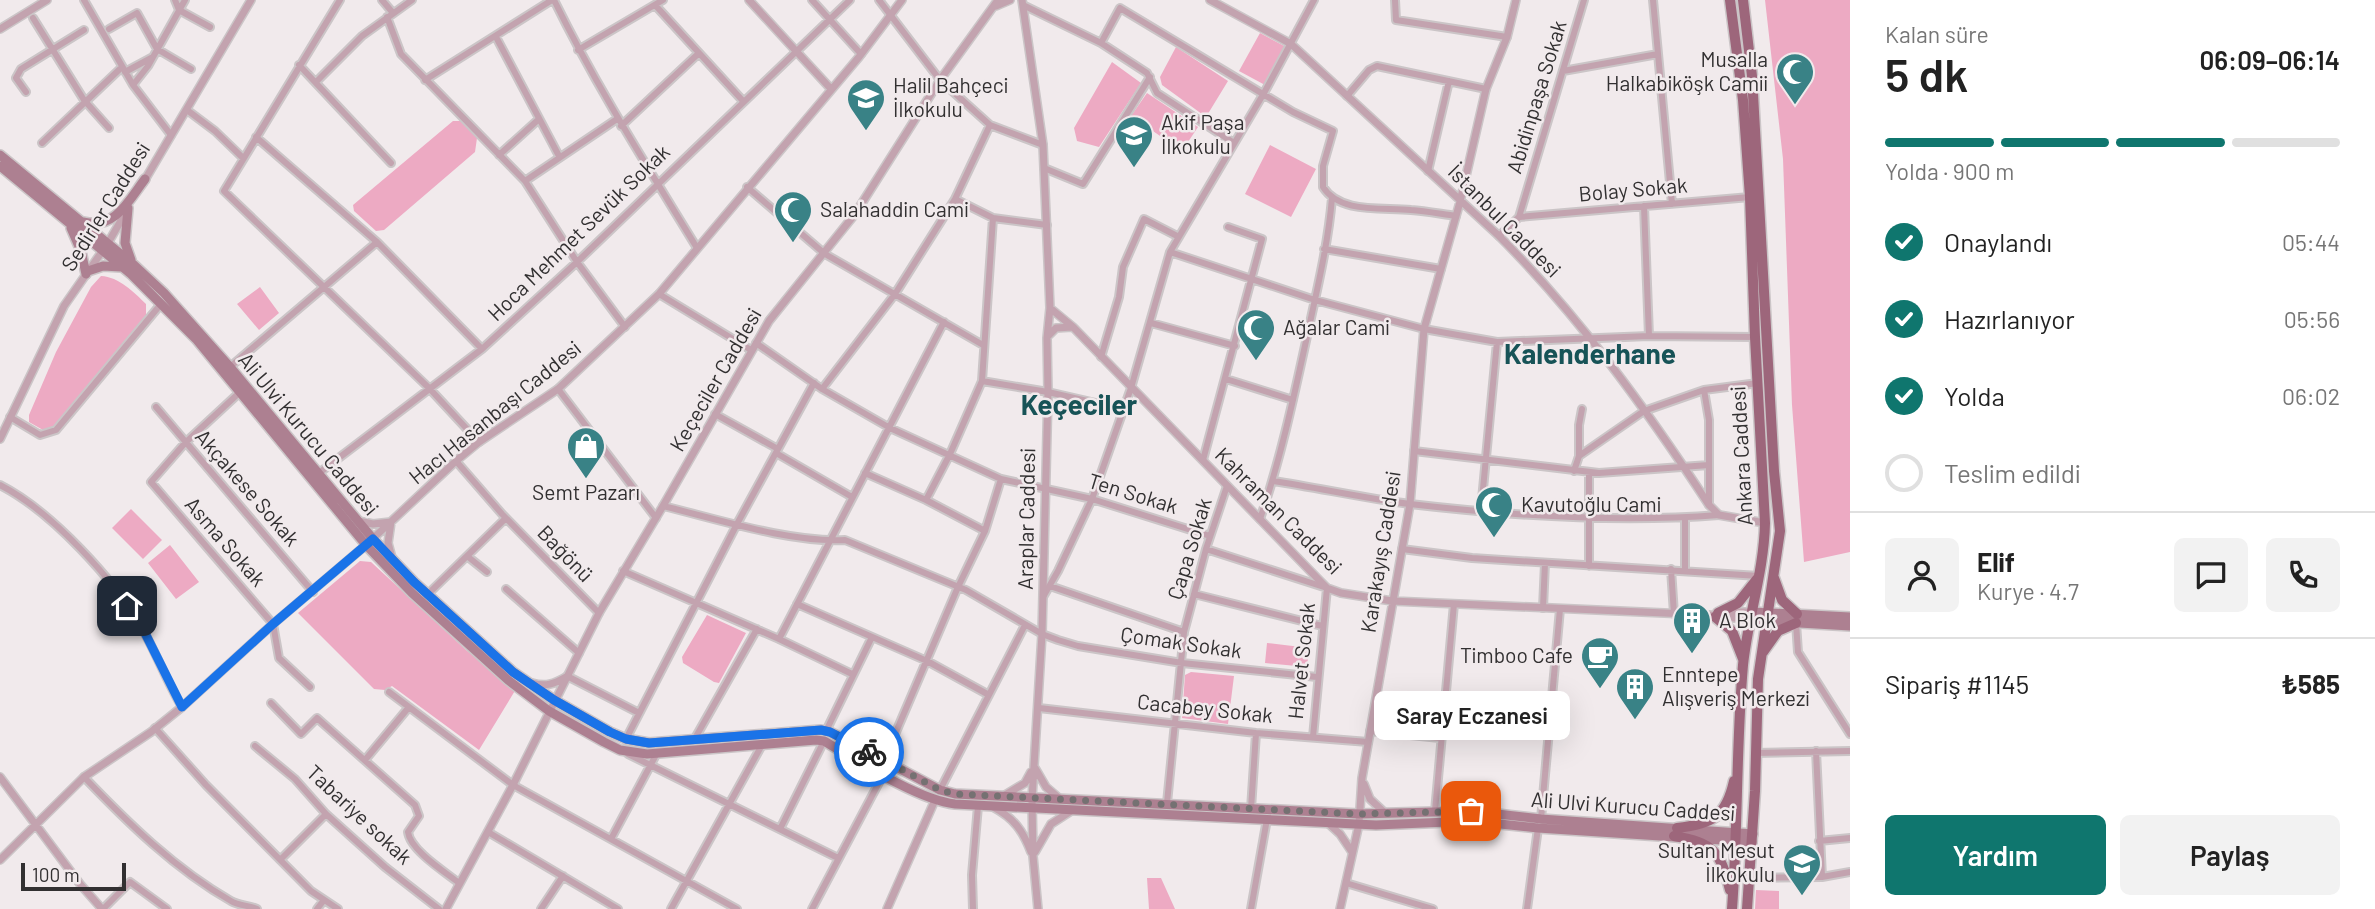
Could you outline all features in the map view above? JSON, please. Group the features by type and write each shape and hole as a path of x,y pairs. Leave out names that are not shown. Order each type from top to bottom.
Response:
{"main road":[{"name":"Ankara Caddesi","path":"1730,0 1743,100 1750,197 1765,523 1744,661 1738,746 1733,905"},
{"name":"Ankara Caddesi","path":"1743,0 1752,76 1774,471 1780,531 1759,659 1747,909"},
{"name":"Ali Ulvi Kurucu Caddesi","path":"0,155 81,222 122,267 196,339 239,393 412,593 508,680 550,711 620,750 634,754 657,753 762,745 825,736 883,775 935,800 978,806 1359,824 1472,821 1540,823 1752,838"},
{"name":"Ali Ulvi Kurucu Caddesi","path":"0,166 69,223 134,265 164,293 319,473 358,521 369,542 392,559 513,672 554,700 626,739 649,743 825,736 884,760 940,790 955,794 1359,814 1471,811 1540,823"},
{"path":"81,222 108,222 116,216 145,179"},
{"path":"128,208 125,243 134,265"},
{"path":"69,223 87,272 103,265 122,267"},
{"path":"1773,574 1782,600 1797,619"},
{"path":"1744,661 1732,631 1714,615 1738,603 1759,576"},
{"path":"1752,616 1850,626"},
{"path":"1759,659 1778,631 1797,619 1850,617"},
{"path":"1676,832 1702,824 1722,812 1734,783 1738,746"},
{"path":"1676,832 1716,850 1723,863 1733,905"}],"street":[{"path":"0,29 47,0"},
{"path":"84,0 133,85 171,135"},
{"path":"175,0 179,10 210,27"},
{"path":"133,85 153,57 185,0"},
{"name":"Sedirler Caddesi","path":"0,439 64,306 105,247 251,0"},
{"path":"340,0 224,191 429,388 479,442"},
{"path":"382,0 390,15 401,54 524,181 577,262 625,327"},
{"path":"317,82 362,36 412,0"},
{"path":"425,80 554,2 563,0"},
{"path":"578,50 663,0"},
{"path":"749,0 831,89"},
{"path":"812,0 861,54"},
{"name":"Hoca Mehmet Sevük Sokak","path":"319,473 482,349 577,262 850,0"},
{"path":"879,0 940,80 990,125 1043,145"},
{"name":"Hacı Hasanbaşı Caddesi","path":"0,860 85,777 182,707 369,542 456,461 479,442 558,389 625,327 659,294 861,54 902,0"},
{"name":"İstanbul Caddesi","path":"1210,0 1290,44 1531,267 1590,339 1709,505 1720,515"},
{"path":"1042,598 1092,499 1152,323 1170,252 1265,93 1314,0"},
{"path":"1395,0 1396,20 1507,37"},
{"name":"Karakayış Caddesi","path":"1340,909 1359,824 1362,778 1410,504 1424,329 1460,201 1486,89 1507,37 1517,0"},
{"name":"Abidinpaşa Sokak","path":"1519,218 1584,0"},
{"path":"1653,0 1672,204"},
{"path":"554,2 621,126 697,247"},
{"path":"998,2 1024,2 1101,43 1150,77 1157,93 1234,143"},
{"name":"Keçeciler Caddesi","path":"446,909 513,785 599,613 753,347 769,321 855,214 940,80 998,2"},
{"name":"Araplar Caddesi","path":"1024,2 1043,145 1050,307 1047,338 1042,634 1032,799 1033,856 1038,909"},
{"path":"656,6 743,100"},
{"path":"1101,43 1120,8 1293,112 1333,131 1323,166 1323,187 1332,198 1357,207 1456,216"},
{"path":"109,29 137,13 157,49 191,69"},
{"path":"33,18 84,100 109,128"},
{"path":"26,92 16,78 21,69 84,30"},
{"path":"496,37 559,156"},
{"path":"621,126 699,53"},
{"path":"1563,71 1658,54"},
{"path":"42,143 84,100 124,70 153,57"},
{"path":"299,65 391,163"},
{"path":"1347,96 1369,70 1377,66 1486,89"},
{"path":"1044,168 1083,184 1150,77"},
{"path":"1428,171 1449,81"},
{"path":"187,110 215,131 243,158"},
{"path":"499,155 539,119"},
{"path":"524,181 617,119"},
{"path":"822,389 895,294 955,199 990,125"},
{"path":"256,137 377,242 482,349"},
{"path":"747,187 825,254 983,345"},
{"name":"Bolay Sokak","path":"1519,218 1750,197"},
{"path":"1260,519 1273,481 1293,400 1329,234 1332,198"},
{"path":"955,199 993,218 1047,225"},
{"path":"1644,206 1649,336"},
{"path":"926,500 950,454 982,381 993,218"},
{"path":"1499,236 1519,218"},
{"path":"1101,357 1119,297 1123,267 1144,219 1179,237"},
{"path":"1203,460 1262,239 1228,227"},
{"path":"230,367 377,242"},
{"path":"1324,249 1441,269"},
{"path":"1170,252 1315,300 1424,329 1497,342 1649,336 1755,337"},
{"name":"Ten Sokak","path":"659,294 890,428 1001,478 1092,499 1210,536"},
{"path":"10,417 40,435 56,430 161,304"},
{"name":"Kahraman Caddesi","path":"1050,307 1073,327 1327,588 1392,601 1752,616"},
{"path":"779,639 944,322"},
{"path":"1152,323 1235,346"},
{"path":"1047,338 1056,328 1073,327"},
{"path":"1481,510 1497,342"},
{"path":"1226,379 1293,400"},
{"path":"982,381 1048,391 1122,410"},
{"path":"626,739 737,524 814,383"},
{"path":"1579,456 1644,411 1704,390 1758,383"},
{"path":"558,389 656,518"},
{"path":"1704,390 1709,420 1709,505"},
{"path":"185,443 239,393"},
{"name":"Akçakese Sokak","path":"156,407 313,592"},
{"path":"1574,471 1579,456 1579,425 1583,409"},
{"path":"715,414 852,496"},
{"name":"Asma Sokak","path":"185,443 151,482 273,624"},
{"path":"1414,451 1589,473 1709,465"},
{"name":"Bağönü","path":"456,461 506,518 599,613"},
{"path":"864,473 926,500 985,531"},
{"path":"1589,473 1589,566"},
{"path":"884,760 958,587 985,531 1001,478"},
{"path":"1273,481 1410,504 1590,518 1720,515 1765,523"},
{"path":"0,485 58,527 112,583 143,629 182,707"},
{"name":"Çapa Sokak","path":"1167,803 1184,632 1206,549 1227,486"},
{"name":"Çomak Sokak","path":"663,506 737,524 829,541 845,540 958,587 1042,634 1078,646 1182,663 1317,677"},
{"path":"1685,517 1685,570"},
{"path":"428,594 506,518"},
{"path":"358,521 373,524 391,522 388,542 392,559"},
{"path":"1206,549 1327,588"},
{"path":"1402,549 1472,558 1759,576"},
{"path":"467,556 487,572"},
{"path":"1543,608 1545,563"},
{"path":"1671,569 1674,614"},
{"path":"623,571 852,674"},
{"path":"1050,586 1184,632"},
{"name":"Halvet Sokak","path":"1313,737 1327,588"},
{"path":"506,589 579,653"},
{"path":"1194,594 1322,626"},
{"path":"797,604 927,661 989,695"},
{"path":"1435,811 1454,604"},
{"path":"1527,909 1540,823 1560,609"},
{"path":"1797,619 1798,652 1850,734"},
{"path":"273,624 279,658 310,687"},
{"path":"940,790 1025,625"},
{"path":"694,741 757,629"},
{"path":"780,829 872,637"},
{"path":"525,680 542,686 554,684 567,676 639,713"},
{"path":"389,692 513,785 737,909"},
{"path":"271,703 301,734 317,718 415,805 419,816 408,832 408,838 416,848 459,883"},
{"path":"365,760 409,707"},
{"name":"Cacabey Sokak","path":"1038,708 1368,743"},
{"path":"1840,719 1850,714"},
{"path":"155,729 206,785 311,891 338,909"},
{"path":"1370,732 1440,738"},
{"path":"1251,809 1256,733"},
{"path":"671,909 762,745"},
{"name":"Tabariye sokak","path":"255,746 295,779 326,814 385,867 439,909"},
{"path":"620,750 838,858"},
{"path":"1816,751 1822,877"},
{"path":"1755,753 1850,751"},
{"path":"611,839 657,753"},
{"path":"1000,797 1025,783 1033,764"},
{"path":"1033,764 1045,787 1063,801"},
{"path":"812,909 883,775"},
{"path":"0,777 102,909 130,882 167,909"},
{"path":"85,777 121,816 188,873 234,903 257,909"},
{"path":"1362,778 1370,799 1385,814"},
{"path":"890,908 935,800"},
{"path":"973,909 972,876 978,806"},
{"path":"992,807 1006,814 1019,826 1033,856"},
{"path":"1033,856 1051,824 1072,811"},
{"path":"281,859 326,814"},
{"path":"1251,909 1267,819"},
{"path":"1327,822 1340,834 1352,852"},
{"path":"488,832 615,908"},
{"path":"1819,841 1850,838"},
{"path":"1749,878 1822,877 1850,872"},
{"path":"541,909 563,876"},
{"path":"1346,883 1433,909"},
{"path":"317,909 324,900"}],"shaded area":[{"path":"1765,0 1850,0 1850,552 1804,562 1792,405 1783,159"},
{"path":"1260,33 1286,47 1265,85 1239,71"},
{"path":"1176,47 1228,81 1206,117 1162,85 1160,77"},
{"path":"1112,62 1141,83 1099,147 1077,141 1074,128"},
{"path":"1147,93 1198,127 1182,151 1131,116"},
{"path":"453,121 463,121 477,138 475,152 384,230 376,231 354,211 353,205"},
{"path":"1270,145 1316,169 1291,217 1245,194"},
{"path":"101,276 114,279 131,290 146,304 146,315 54,426 43,430 29,422 29,415 56,352 91,287"},
{"path":"260,287 279,313 259,330 237,304"},
{"path":"131,509 162,540 143,559 112,528"},
{"path":"170,545 199,582 176,599 148,563"},
{"path":"360,561 371,562 466,650 516,689 479,750 392,686 385,690 374,689 298,613"},
{"path":"707,615 746,633 719,683 683,663 682,657"},
{"path":"1267,643 1309,648 1307,667 1265,663"},
{"path":"1191,672 1234,676 1228,724 1182,718 1185,675"},
{"path":"1147,878 1161,878 1175,909 1149,909"},
{"path":"1756,890 1779,891 1779,909 1755,909"}],"way so far":[{"path":"869,752 940,790 955,794 1359,814 1471,811"}],"place":[{"name":"Musalla Halkabiköşk Camii","path":"1795,106"},
{"name":"Halil Bahçeci İlkokulu","path":"866,132"},
{"name":"Akif Paşa İlkokulu","path":"1134,169"},
{"name":"Salahaddin Cami","path":"793,244"},
{"name":"Ağalar Cami","path":"1256,362"},
{"name":"Semt Pazarı","path":"586,480"},
{"name":"Kavutoğlu Cami","path":"1494,539"},
{"name":"A Blok","path":"1692,655"},
{"name":"Timboo Cafe","path":"1600,690"},
{"name":"Enntepe Alışveriş Merkezi","path":"1635,721"},
{"name":"Saray Eczanesi","path":"1471,811"},
{"name":"Sultan Mesut İlkokulu","path":"1802,897"}],"district":[{"name":"Kalenderhane","path":"1590,354"},
{"name":"Keçeciler","path":"1079,405"}],"route":[{"path":"127,606 143,629 182,707 273,624 373,539 414,582 513,672 554,700 626,739 649,743 694,741 821,730 869,752"}]}
